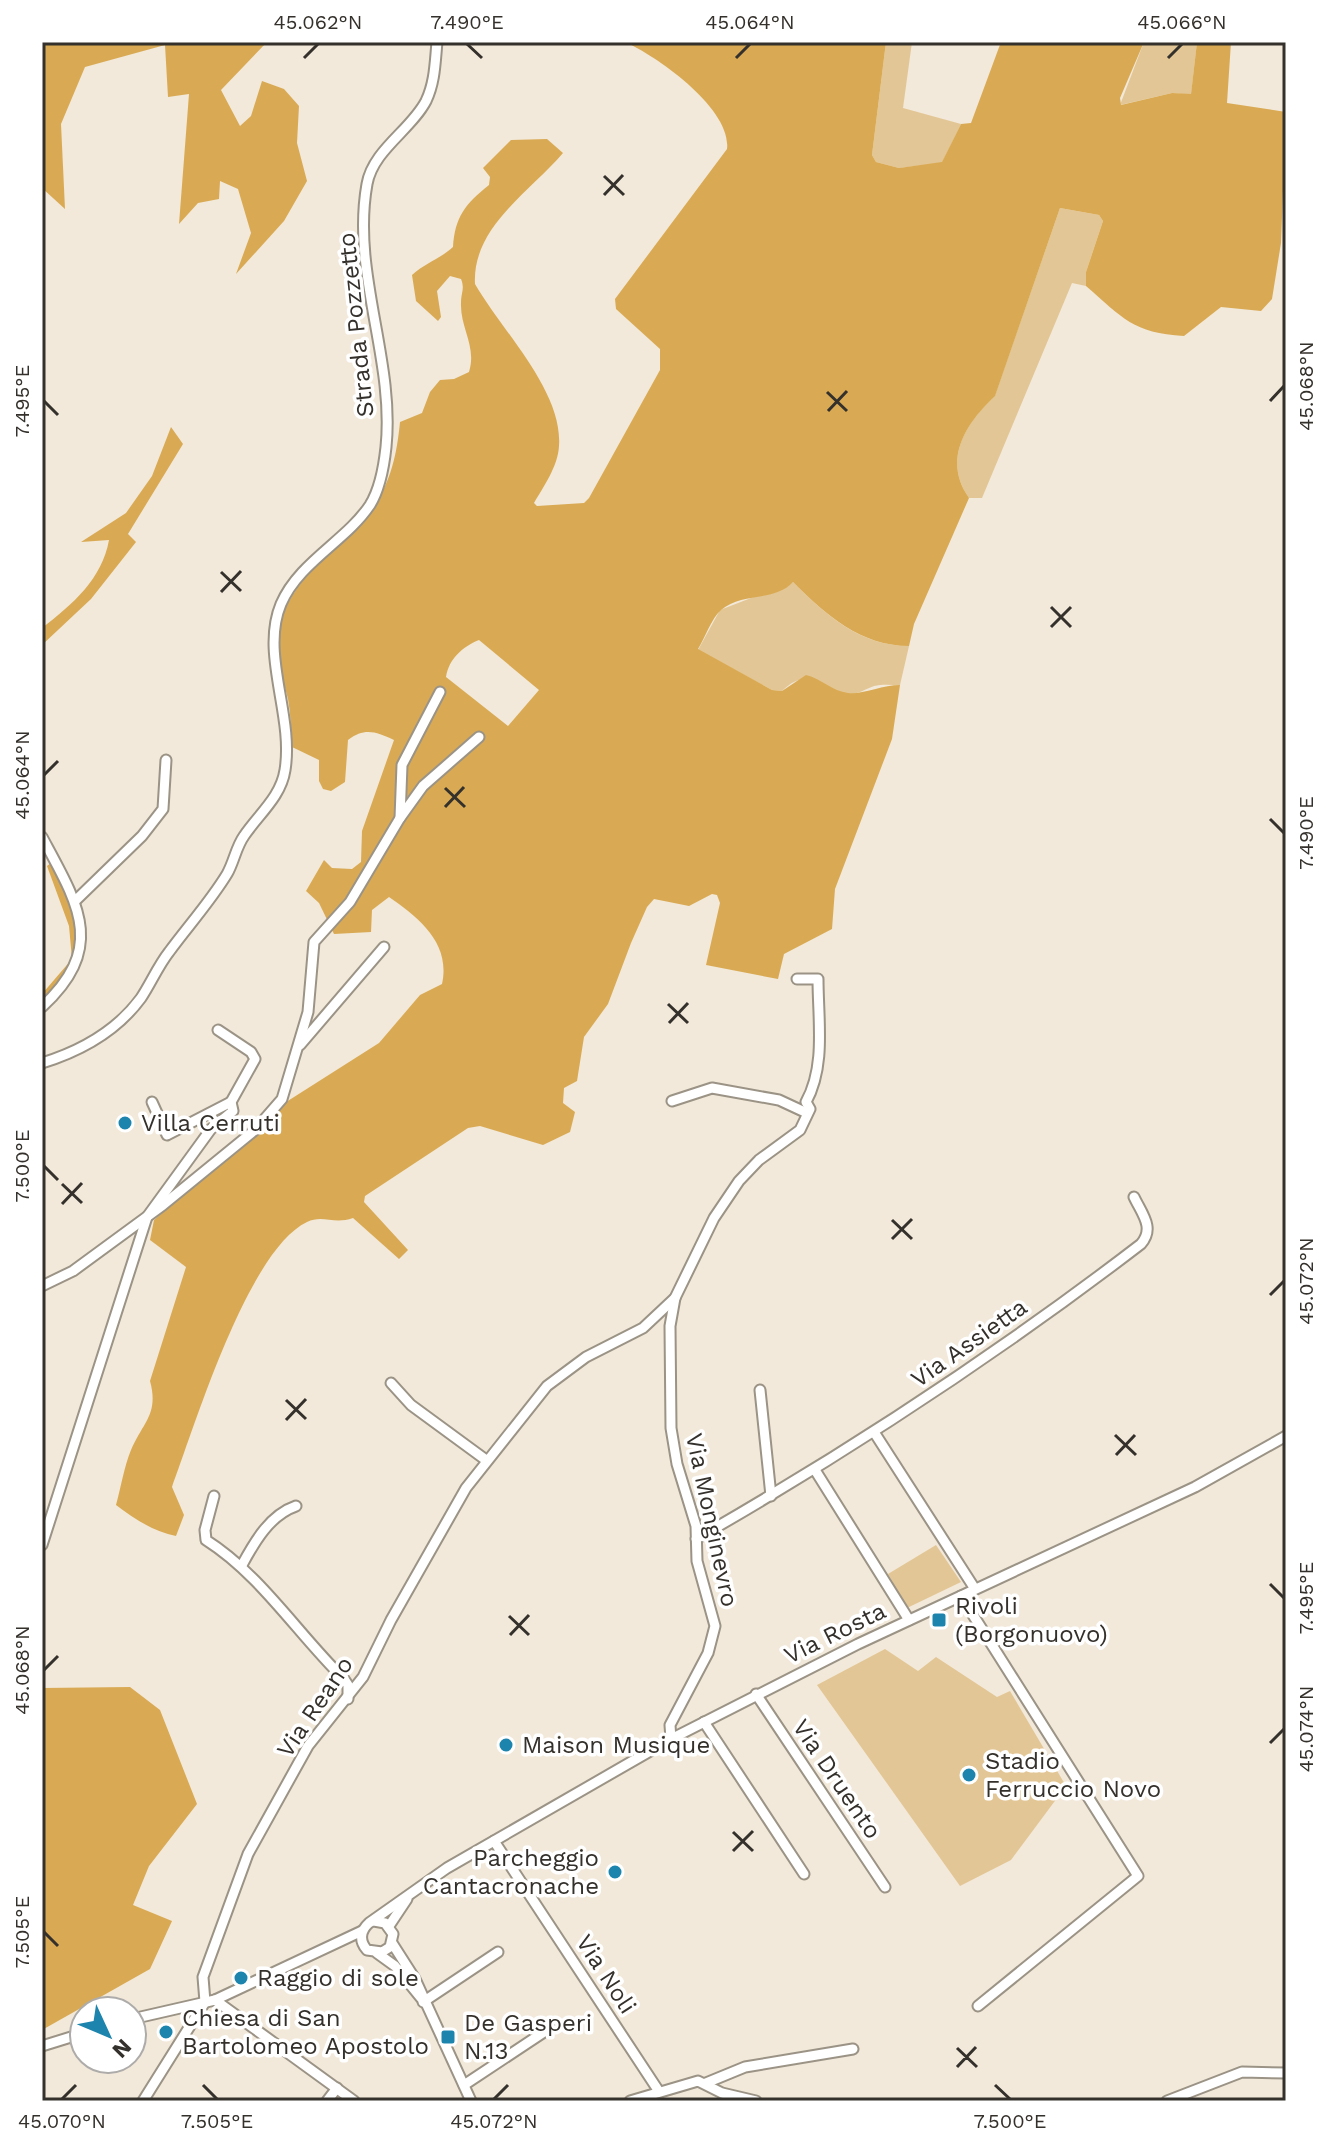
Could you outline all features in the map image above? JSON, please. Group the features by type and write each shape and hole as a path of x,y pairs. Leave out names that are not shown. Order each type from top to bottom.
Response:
{"street":[{"name":"Strada Pozzetto","path":"42,1063 79,1051 109,1031 140,1000 165,957 214,895 232,865 243,838 279,789 285,770 284,703 272,642 281,602 309,565 369,506 380,482 386,446 386,389 367,289 367,180 384,151 425,103 435,75 437,42"},
{"path":"400,818 402,765 440,692"},
{"path":"42,1286 73,1271 147,1217 255,1130 282,1099 308,1012 314,942 350,902 400,818 423,786 479,737"},
{"path":"75,901 142,836 163,809 166,760"},
{"path":"42,837 75,901 81,953 74,970 42,1007"},
{"path":"298,1048 384,947"},
{"name":"Via Reano","path":"210,2001 202,1987 248,1854 308,1746 348,1699 466,1488 547,1386 586,1357 643,1328 675,1298 714,1218 739,1181 800,1130 810,1109 806,1102 814,1087 819,1059 818,979 797,979"},
{"path":"152,1102 167,1135 231,1102 255,1059 251,1052 218,1030"},
{"path":"672,1101 712,1088 779,1100 807,1113"},
{"path":"42,1545 147,1217 211,1129 233,1111 231,1102"},
{"name":"Via Assietta","path":"696,1539 874,1432 1141,1244 1148,1236 1149,1226 1134,1197"},
{"name":"Via Monginevro","path":"671,1739 670,1725 714,1636 713,1617 697,1561 696,1539 671,1428 670,1326 675,1298"},
{"path":"391,1383 411,1405 486,1460"},
{"path":"760,1390 771,1496"},
{"path":"874,1432 975,1589"},
{"name":"Via Rosta","path":"374,1921 414,1890 671,1739 909,1620 1195,1487 1286,1436"},
{"path":"815,1470 909,1620"},
{"path":"214,1496 205,1530 206,1540 242,1565 306,1642 344,1679 348,1685 348,1699"},
{"path":"242,1565 269,1524 282,1511 296,1506"},
{"path":"961,1596 1138,1876 978,2006"},
{"name":"Via Druento","path":"756,1694 885,1887"},
{"path":"704,1722 804,1874"},
{"name":"Via Noli","path":"494,1841 658,2090"},
{"name":"Via Rosta","path":"389,1926 414,1890"},
{"path":"148,2014 229,1994 302,1963 353,1933 362,1931 374,1921 389,1926 392,1943 415,1979 471,2101"},
{"path":"362,1931 364,1946 395,1966 422,2000"},
{"path":"377,1953 386,1950 392,1943"},
{"path":"422,2000 498,1952"},
{"path":"210,2001 233,2013 354,2101"},
{"path":"143,2101 191,2023 210,2001"},
{"path":"464,2085 550,2028"},
{"path":"42,2046 68,2038"},
{"path":"630,2101 658,2090 706,2083 745,2067 853,2049"},
{"path":"1167,2101 1242,2072 1286,2073"},
{"path":"706,2083 722,2093 756,2101"},
{"path":"327,2101 337,2088"}],"shaded area":[{"path":"42,42 267,42 221,90 240,126 251,116 262,81 284,89 299,106 297,143 307,181 284,221 236,274 251,233 238,189 220,181 219,199 198,203 179,224 189,94 168,97 165,45 85,67 61,124 65,209 42,188"},
{"path":"625,42 886,42 872,155 876,162 899,168 942,162 961,124 971,123 1001,42 1144,42 1120,98 1121,105 1172,93 1191,94 1197,42 1231,42 1227,103 1286,112 1281,243 1272,299 1261,311 1221,307 1184,336 1140,327 1120,315 1086,286 1086,272 1103,221 1099,215 1060,208 995,396 975,418 961,443 958,470 969,498 914,624 909,646 875,641 845,626 793,582 777,592 729,604 717,614 698,649 772,690 782,691 806,675 848,693 900,685 892,739 835,889 832,929 784,954 778,979 706,965 720,903 717,895 712,894 689,906 654,899 647,907 631,943 608,1004 584,1037 577,1081 564,1088 563,1103 575,1112 570,1132 543,1145 480,1126 468,1128 365,1196 364,1202 408,1250 399,1259 353,1218 323,1219 307,1222 285,1239 264,1266 244,1302 209,1383 172,1487 184,1515 176,1536 168,1534 144,1524 116,1505 129,1457 151,1410 150,1381 186,1267 150,1240 154,1220 283,1104 379,1043 420,995 442,984 444,969 442,956 430,933 389,897 372,910 371,932 334,934 319,903 306,891 324,860 332,868 352,869 361,862 362,831 394,740 371,732 360,733 348,740 345,782 331,791 323,789 319,781 319,760 292,747 289,705 277,653 282,618 290,599 302,583 379,498 392,467 400,422 422,413 430,392 440,380 454,379 469,372 471,354 461,312 461,279 450,276 437,291 441,317 438,321 416,301 412,275 453,247 456,227 463,212 489,185 490,177 483,168 511,140 547,139 563,153 493,228 483,245 475,284 529,362 551,404 558,425 556,461 534,503 537,506 584,503 589,498 660,370 660,349 616,309 615,299 727,149 725,133 718,117 705,101 673,71","holes":["479,640 539,690 508,726 446,677 457,654"]},
{"path":"886,42 912,42 903,108 961,124 942,163 899,168 876,162 872,155"},
{"path":"1144,42 1197,42 1191,95 1172,93 1120,105"},
{"path":"1060,208 1099,215 1103,221 1086,272 1086,286 1072,283 982,498 969,498 958,470 961,443 975,418 995,395"},
{"path":"171,427 183,444 128,534 136,542 91,599 42,645 42,628 65,610 93,579 109,540 81,542 126,513 152,476"},
{"path":"793,582 831,617 859,634 891,645 909,646 900,685 877,685 850,694 816,681 800,679 782,691 772,690 698,650 720,610"},
{"path":"51,863 69,903 77,935 76,950 70,965 42,1001 42,994 72,959 69,926 47,866"},
{"path":"936,1545 961,1582 907,1608 888,1574"},
{"name":"Stadio Ferruccio Novo","path":"885,1649 918,1671 936,1657 997,1697 1010,1691 1066,1786 1011,1860 960,1886 817,1685"},
{"path":"130,1687 160,1710 197,1804 149,1866 133,1905 172,1921 150,1969 104,1995 68,1995 68,2015 42,2030 42,1688"}],"place":[{"name":"Villa Cerruti","path":"125,1123"},
{"name":"Rivoli (Borgonuovo)","path":"939,1620"},
{"name":"Maison Musique","path":"506,1745"},
{"name":"Stadio Ferruccio Novo","path":"969,1775"},
{"name":"Parcheggio Cantacronache","path":"615,1872"},
{"name":"Raggio di sole","path":"241,1978"},
{"name":"Chiesa di San Bartolomeo Apostolo","path":"166,2032"},
{"name":"De Gasperi N.13","path":"448,2037"}]}
